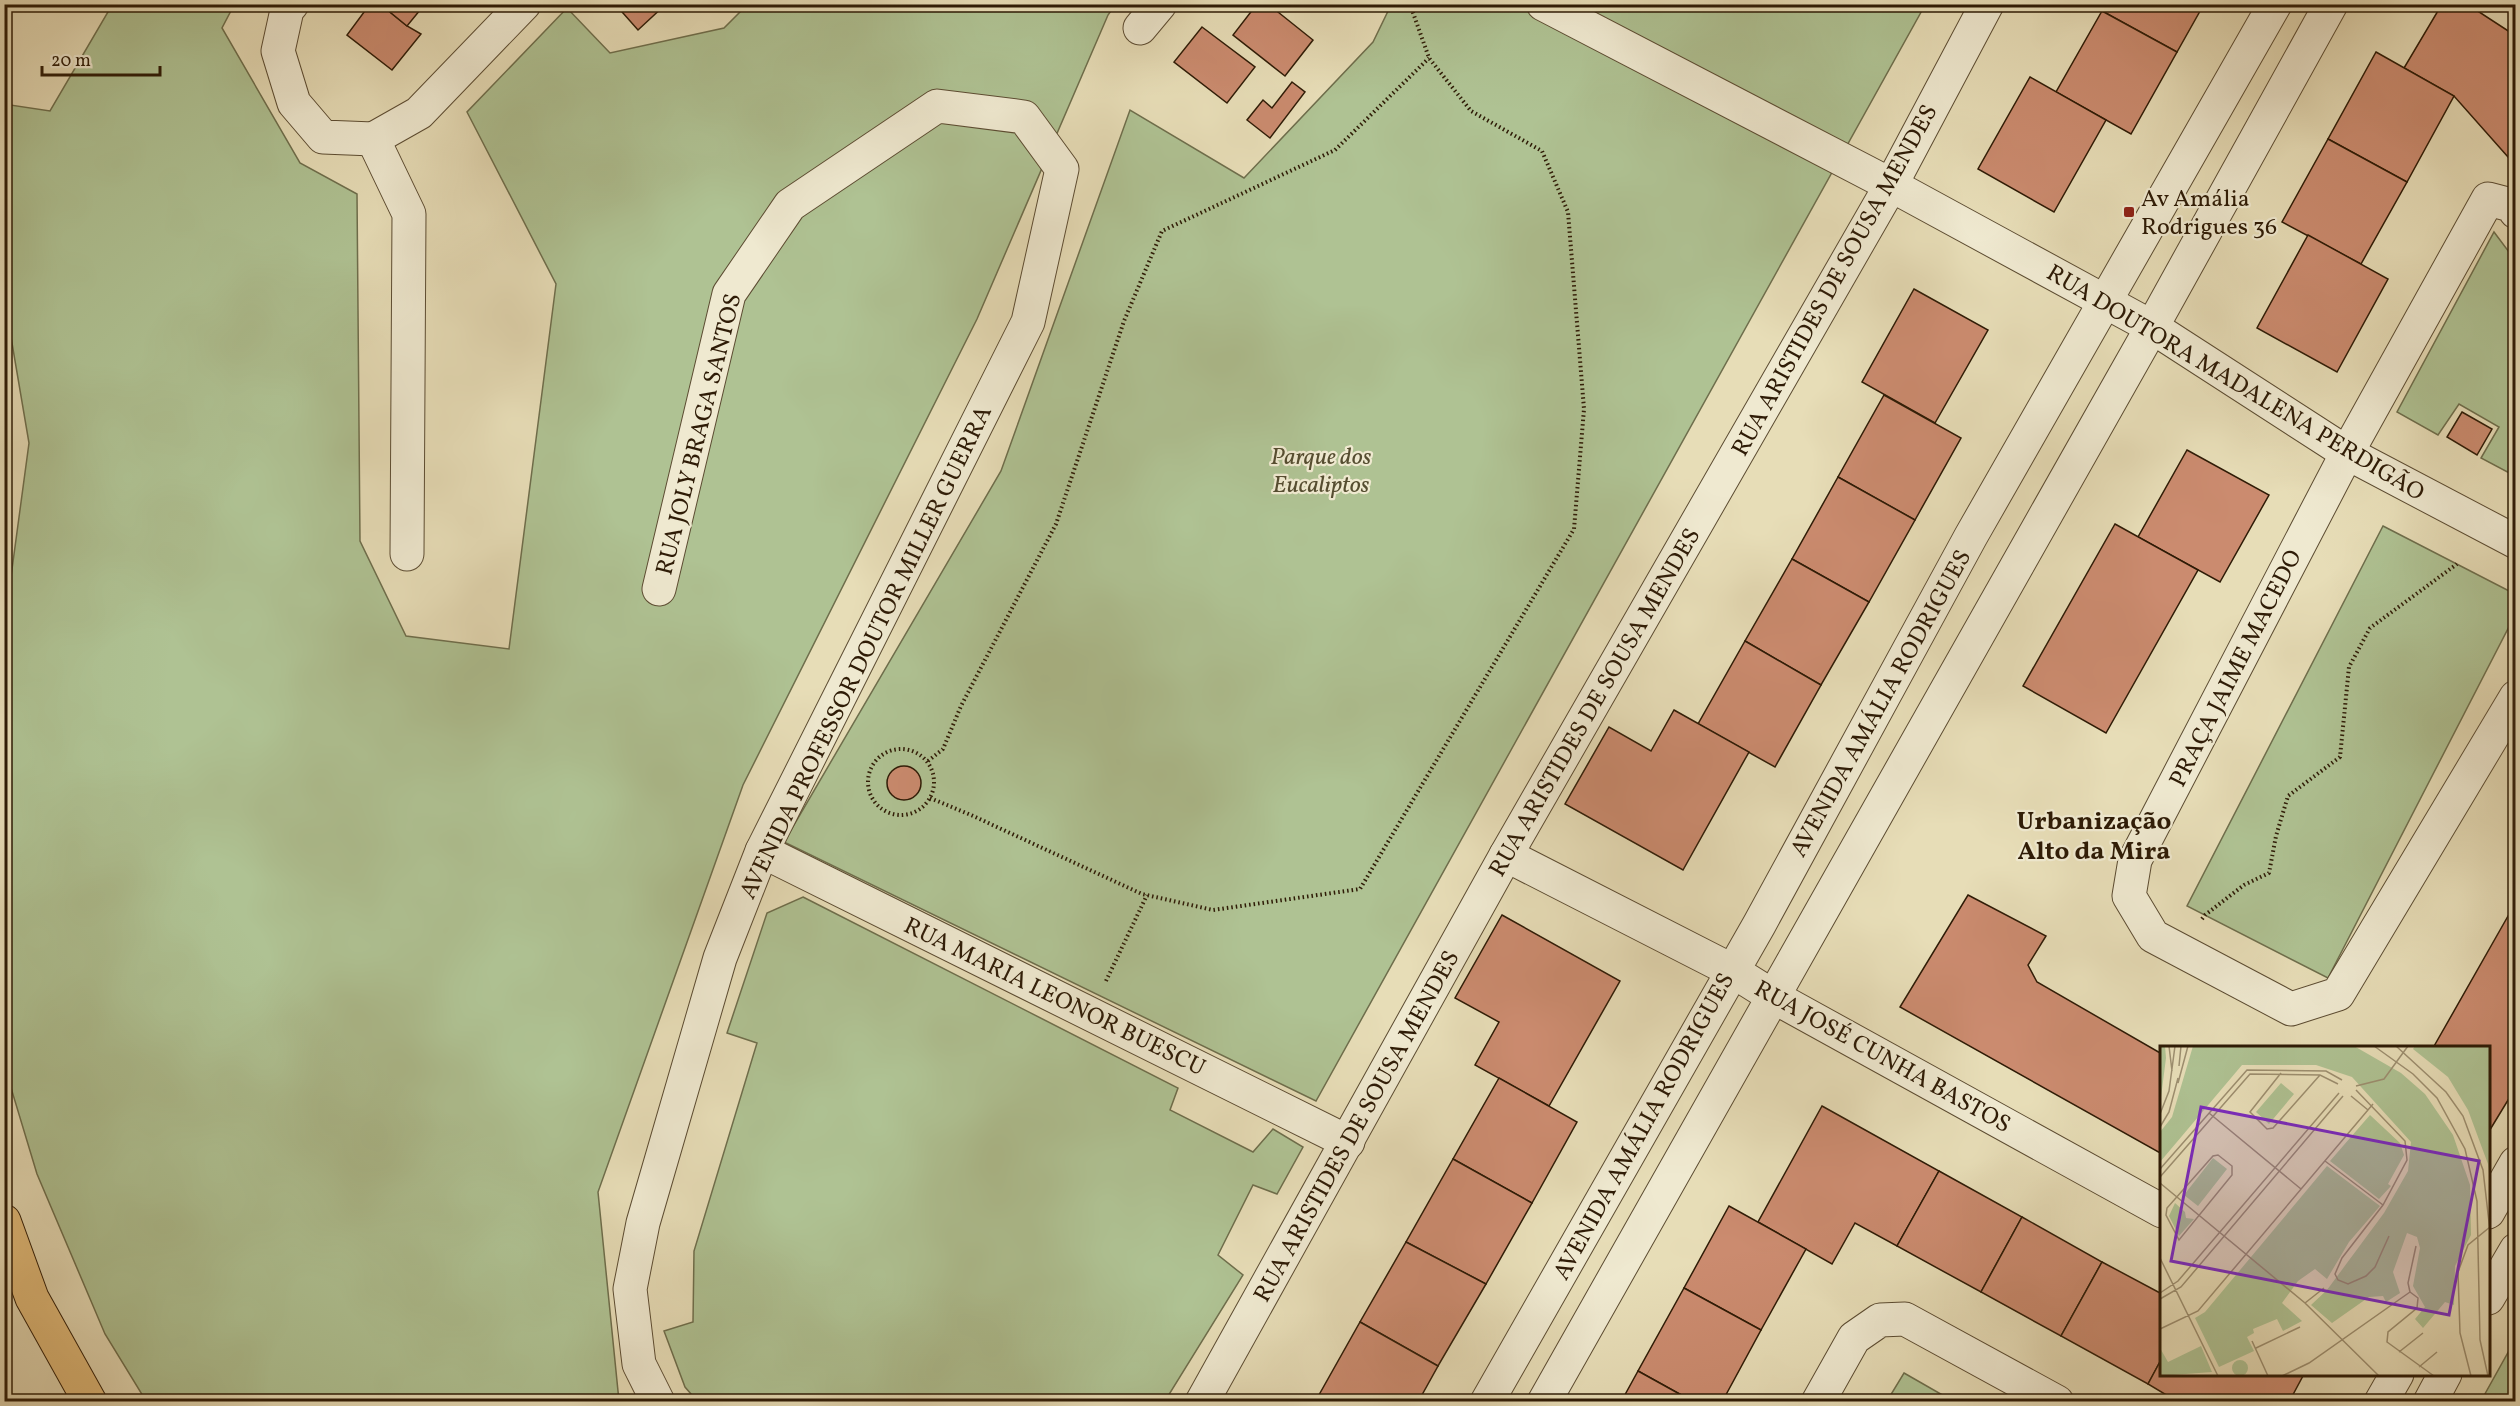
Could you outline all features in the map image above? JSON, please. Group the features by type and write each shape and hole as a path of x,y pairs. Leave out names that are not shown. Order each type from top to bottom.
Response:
{"highway":[{"path":"4,1221 32,1298 90,1401"}],"street":[{"path":"292,4 287,10 278,51 294,103 323,137 373,139 419,113 524,4"},
{"name":"RUA DOUTORA MADALENA PERDIGÃO","path":"1544,4 1891,185 2152,327 2347,453 2516,542"},
{"name":"RUA ARISTIDES DE SOUSA MENDES","path":"1202,1401 1506,855 1891,185 1987,4"},
{"name":"AVENIDA AMÁLIA RODRIGUES","path":"1487,1401 1731,970 1759,925 1971,536 2275,4"},
{"name":"AVENIDA AMÁLIA RODRIGUES","path":"1544,1401 2152,327 2331,4"},
{"name":"RUA JOLY BRAGA SANTOS","path":"658,589 729,294 790,205 937,106 1024,117 1062,169 1028,322"},
{"path":"373,139 410,214 407,554"},
{"name":"PRAÇA JAIME MACEDO","path":"2516,212 2511,205 2488,199 2347,453 2135,860 2129,896 2153,936 2290,1009 2338,994 2516,697"},
{"name":"AVENIDA PROFESSOR DOUTOR MILLER GUERRA","path":"658,1401 639,1364 630,1289 643,1223 720,958 762,851 1028,322"},
{"name":"RUA MARIA LEONOR BUESCU","path":"762,851 1348,1142"},
{"name":"RUA JOSÉ CUNHA BASTOS","path":"1506,855 1731,970 1774,997 2160,1210"},
{"path":"2490,1208 2516,1163"},
{"path":"2490,1295 2516,1250"},
{"path":"1818,1401 1854,1338 1880,1320 1905,1319 2057,1401"},
{"path":"2380,1401 2396,1376"},
{"path":"2430,1401 2444,1376"}],"path":[{"path":"930,798 1147,895 1213,910 1360,889 1574,529 1584,409 1568,212 1542,151 1471,111 1430,58 1410,4"},
{"path":"928,762 943,749 961,706 1056,524 1124,321 1162,231 1335,150 1430,58"},
{"path":"2182,951 2205,915 2244,885 2269,873 2276,836 2288,795 2340,757 2349,667 2370,628 2457,564"},
{"path":"905,748 918,753 928,762 933,773 934,786 930,798 921,808 910,814 896,815 884,811 874,802 868,777 872,765 880,755 905,748"},
{"path":"1091,1014 1147,895"}],"green space":[{"path":"112,5 234,5 222,28 300,163 357,194 360,541 406,636 509,649 556,284 467,112 567,8 610,53 724,28 747,5 1115,5 1108,15 977,319 743,785 598,1192 619,1401 146,1401 105,1334 37,1174 5,1068 4,595 10,584 29,443 5,302 4,104 50,111"},
{"name":"Parque dos Eucaliptos","path":"1391,5 1925,5 1316,1101 784,842 1001,471 1130,110 1244,178 1373,42"},
{"path":"2494,232 2515,260 2515,476 2481,458 2499,427 2459,404 2438,435 2397,412"},
{"path":"2383,526 2515,594 2515,615 2328,978 2187,906"},
{"path":"803,897 1178,1088 1170,1110 1253,1152 1273,1129 1303,1147 1277,1194 1253,1185 1218,1255 1243,1275 1165,1401 698,1402 685,1387 664,1331 693,1322 694,1251 757,1043 727,1033 767,913"},
{"path":"2515,1340 2515,1401 2481,1401"},
{"path":"1904,1373 1953,1401 1887,1401"}],"building":[{"path":"370,4 380,4 407,26 421,34 392,70 347,35"},
{"path":"380,4 425,4 407,26"},
{"path":"615,4 666,4 638,30"},
{"path":"1257,4 1268,4 1313,40 1285,76 1233,35"},
{"path":"2106,4 2204,4 2177,52 2102,11"},
{"path":"2442,4 2467,4 2516,36 2516,166 2454,96 2404,68"},
{"path":"2102,11 2177,52 2131,134 2056,92"},
{"path":"1202,27 1255,67 1227,103 1174,62"},
{"path":"2376,52 2454,96 2407,182 2328,139"},
{"path":"2030,77 2106,120 2054,212 1978,169"},
{"path":"1292,82 1305,92 1270,138 1247,120 1263,100 1272,108"},
{"path":"2328,139 2407,182 2361,264 2282,222"},
{"path":"2308,235 2388,279 2337,372 2257,328"},
{"path":"1914,289 1988,330 1935,423 1862,382"},
{"path":"1884,395 1961,438 1915,520 1838,477"},
{"path":"2462,412 2492,429 2477,455 2447,437"},
{"path":"2187,450 2269,495 2220,582 2138,537"},
{"path":"1838,477 1915,520 1869,602 1792,559"},
{"path":"2115,524 2198,570 2106,733 2023,686"},
{"path":"1792,559 1869,602 1821,685 1745,641"},
{"path":"1745,641 1821,685 1775,767 1698,724"},
{"path":"1674,710 1749,752 1683,870 1565,804 1609,727 1651,751"},
{"path":"904,766 916,771 921,783 916,795 904,800 892,795 887,783 892,771"},
{"path":"1968,895 2046,936 2028,965 2037,982 2160,1053 2160,1153 1900,1007"},
{"path":"2516,902 2516,1087 2490,1130 2490,1046 2434,1046"},
{"path":"1502,915 1620,981 1549,1106 1475,1065 1499,1022 1455,998"},
{"path":"1499,1078 1577,1122 1532,1203 1453,1159"},
{"path":"1822,1106 1939,1171 1897,1246 1855,1223 1832,1264 1758,1222"},
{"path":"1453,1159 1532,1203 1486,1284 1406,1242"},
{"path":"1939,1171 2022,1217 1981,1292 1897,1246"},
{"path":"1729,1206 1806,1249 1761,1330 1684,1288"},
{"path":"2022,1217 2102,1262 2061,1336 1981,1292"},
{"path":"1406,1242 1486,1284 1438,1366 1360,1322"},
{"path":"2102,1262 2160,1293 2160,1362 2148,1384 2061,1336"},
{"path":"1684,1288 1761,1330 1722,1402 1694,1402 1638,1371"},
{"path":"1360,1322 1438,1366 1418,1402 1315,1402"},
{"path":"2160,1362 2160,1376 2303,1376 2289,1402 2178,1402 2148,1384"},
{"path":"1638,1371 1694,1402 1621,1402"}],"place":[{"name":"Av Amália Rodrigues 36","path":"2129,212"}],"district":[{"name":"Urbanização Alto da Mira","path":"2094,835"}]}
